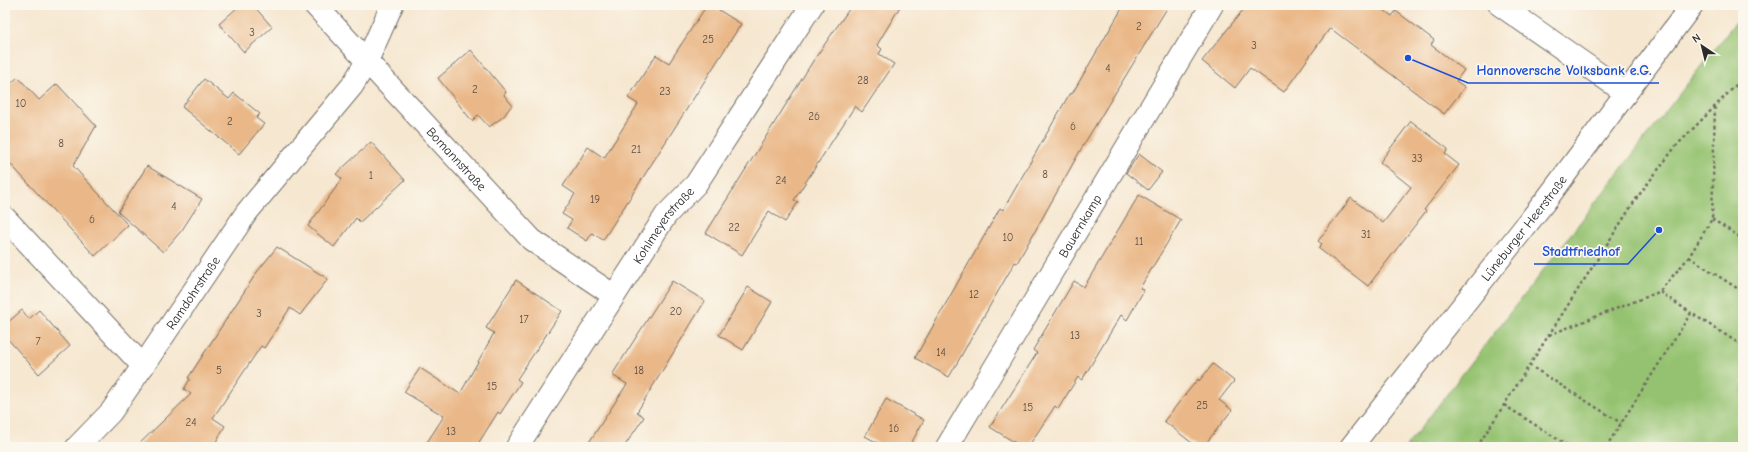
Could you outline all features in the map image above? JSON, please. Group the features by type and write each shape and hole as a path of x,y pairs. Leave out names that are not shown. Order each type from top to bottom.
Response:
{"street":[{"name":"Bomannstraße","path":"315,5 532,240 613,296"},
{"name":"Ramdohrstraße","path":"77,447 111,412 144,366 247,212 352,86 367,61 392,5"},
{"name":"Kohlmeyerstraße","path":"517,447 666,214 696,184 812,5"},
{"name":"Bauernkamp","path":"947,447 1212,5"},
{"path":"1500,5 1626,93"},
{"name":"Lüneburger Heerstraße","path":"1351,447 1541,206 1692,5"},
{"path":"5,218 144,366"}],"path":[{"path":"1478,447 1529,365 1636,200 1676,146 1743,78"},
{"path":"1549,335 1660,292 1689,257 1712,219 1716,106"},
{"path":"1712,219 1743,239"},
{"path":"1689,257 1743,292"},
{"path":"1660,292 1743,346"},
{"path":"1606,447 1691,313"},
{"path":"1529,365 1621,424"},
{"path":"1504,405 1570,447"},
{"path":"1739,447 1743,441"}],"green space":[{"path":"1743,12 1743,447 1406,447"}],"building":[{"path":"240,5 253,5 272,27 244,52 219,24"},
{"path":"707,5 711,5 741,24 603,240 592,233 587,241 567,228 572,220 562,214 575,194 563,186 588,147 604,158 638,104 628,98 656,55 669,63"},
{"path":"852,5 901,5 877,45 882,49 879,54 894,64 862,112 855,106 794,200 798,202 785,222 769,211 742,255 706,233 813,61"},
{"path":"1124,5 1169,5 1084,144 1017,263 1015,262 949,377 915,358 1000,208 1003,210 1070,93 1072,94"},
{"path":"1247,5 1377,5 1392,16 1396,11 1434,40 1431,45 1464,70 1456,81 1465,87 1444,114 1330,28 1284,92 1250,68 1235,88 1202,61"},
{"path":"471,50 506,92 504,95 512,105 503,117 489,127 478,115 472,121 438,78"},
{"path":"18,77 39,100 57,84 96,126 73,166 128,225 95,256 5,158 5,89"},
{"path":"204,79 229,99 234,93 260,114 256,118 264,124 239,154 182,107"},
{"path":"1411,121 1448,149 1445,154 1459,165 1424,210 1426,211 1368,286 1318,248 1322,244 1318,241 1351,198 1383,223 1411,187 1380,162"},
{"path":"371,142 405,180 360,222 356,218 334,247 308,226 342,179 336,174"},
{"path":"1139,154 1162,172 1148,190 1126,173"},
{"path":"147,166 202,199 182,230 163,252 118,212"},
{"path":"1139,195 1181,220 1140,288 1144,290 1127,320 1121,315 1082,380 1078,377 1058,409 1055,406 1028,447 1022,447 990,427 1037,353 1033,350 1074,281 1084,287"},
{"path":"277,247 328,279 300,315 290,308 264,348 261,346 213,418 225,426 213,447 136,447 191,394 184,389 190,379 188,378 257,272"},
{"path":"516,280 562,311 517,379 521,382 500,414 498,412 476,447 424,447 444,416 404,392 420,368 460,394 494,333 486,328"},
{"path":"672,281 705,301 637,412 644,417 624,447 586,447 627,384 612,375"},
{"path":"748,287 772,302 743,350 719,335"},
{"path":"22,310 29,319 39,310 70,346 39,374 5,336 5,325"},
{"path":"1213,364 1234,381 1219,400 1232,410 1203,447 1197,447 1164,421 1198,379 1199,381"},
{"path":"886,399 924,420 909,447 885,447 865,436"}],"place":[{"name":"Hannoversche Volksbank e.G.","path":"1408,58"},
{"name":"Stadtfriedhof","path":"1659,230"}]}
